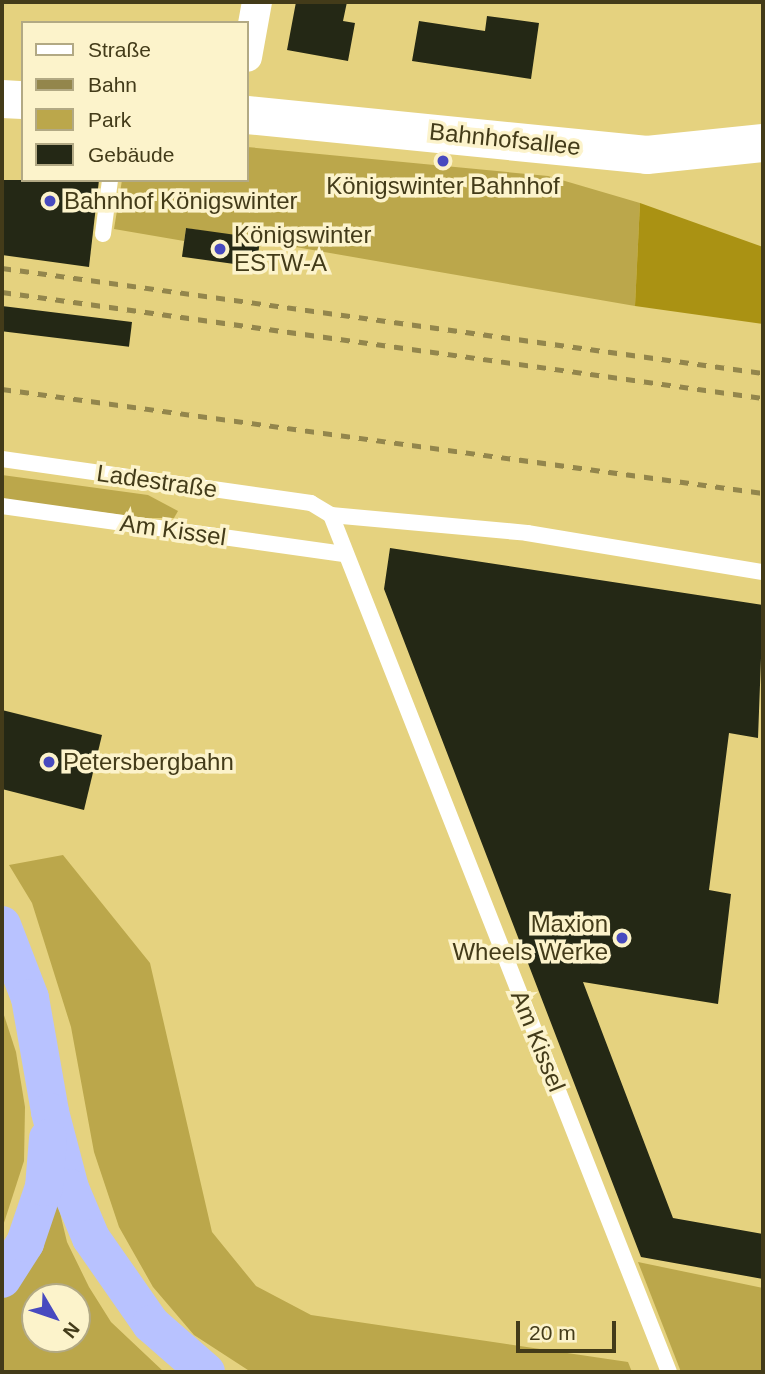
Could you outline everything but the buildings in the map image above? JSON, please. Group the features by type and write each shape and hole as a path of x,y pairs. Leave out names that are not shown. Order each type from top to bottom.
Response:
{"highway":[{"path":"7,936 44,1058 50,1112 70,1188 112,1272 151,1324 206,1372"},
{"path":"2,1279 25,1243 44,1187 50,1112"}],"street":[{"path":"248,52 257,2"},
{"path":"2,99 21,100"},
{"name":"Bahnhofsallee","path":"248,115 648,155 763,144"}],"lane":[{"path":"103,234 110,182"},
{"name":"Ladestraße","path":"2,459 311,503 331,515"},
{"name":"Am Kissel","path":"2,506 344,554"},
{"path":"331,515 527,533 763,572"},
{"name":"Am Kissel","path":"331,515 344,554 669,1372"}],"green space":[{"path":"248,147 548,176 640,203 635,306 186,228 184,241 114,229 122,182 248,182"},
{"path":"2,475 148,495 178,511 174,518 145,518 2,499"},
{"path":"63,855 150,963 212,1232 256,1286 311,1315 628,1362 632,1372 251,1372 194,1335 153,1287 119,1227 94,1152 71,1027 32,903 9,865"},
{"path":"2,1009 16,1052 25,1107 24,1161 2,1229"},
{"path":"56,1196 67,1242 87,1283 21,1283 21,1353 91,1353 91,1290 111,1322 164,1372 2,1372 2,1300"},
{"path":"638,1262 763,1288 763,1372 681,1372"}],"shaded area":[{"path":"640,203 763,247 763,324 635,306"}],"railway":[{"path":"2,268 763,373"},
{"path":"2,292 763,398"},
{"path":"2,389 763,493"}],"place":[{"name":"Königswinter Bahnhof","path":"443,161"},
{"name":"Bahnhof Königswinter","path":"50,201"},
{"name":"Königswinter ESTW-A","path":"220,249"},
{"name":"Petersbergbahn","path":"49,762"},
{"name":"Maxion Wheels Werke","path":"622,938"}]}
